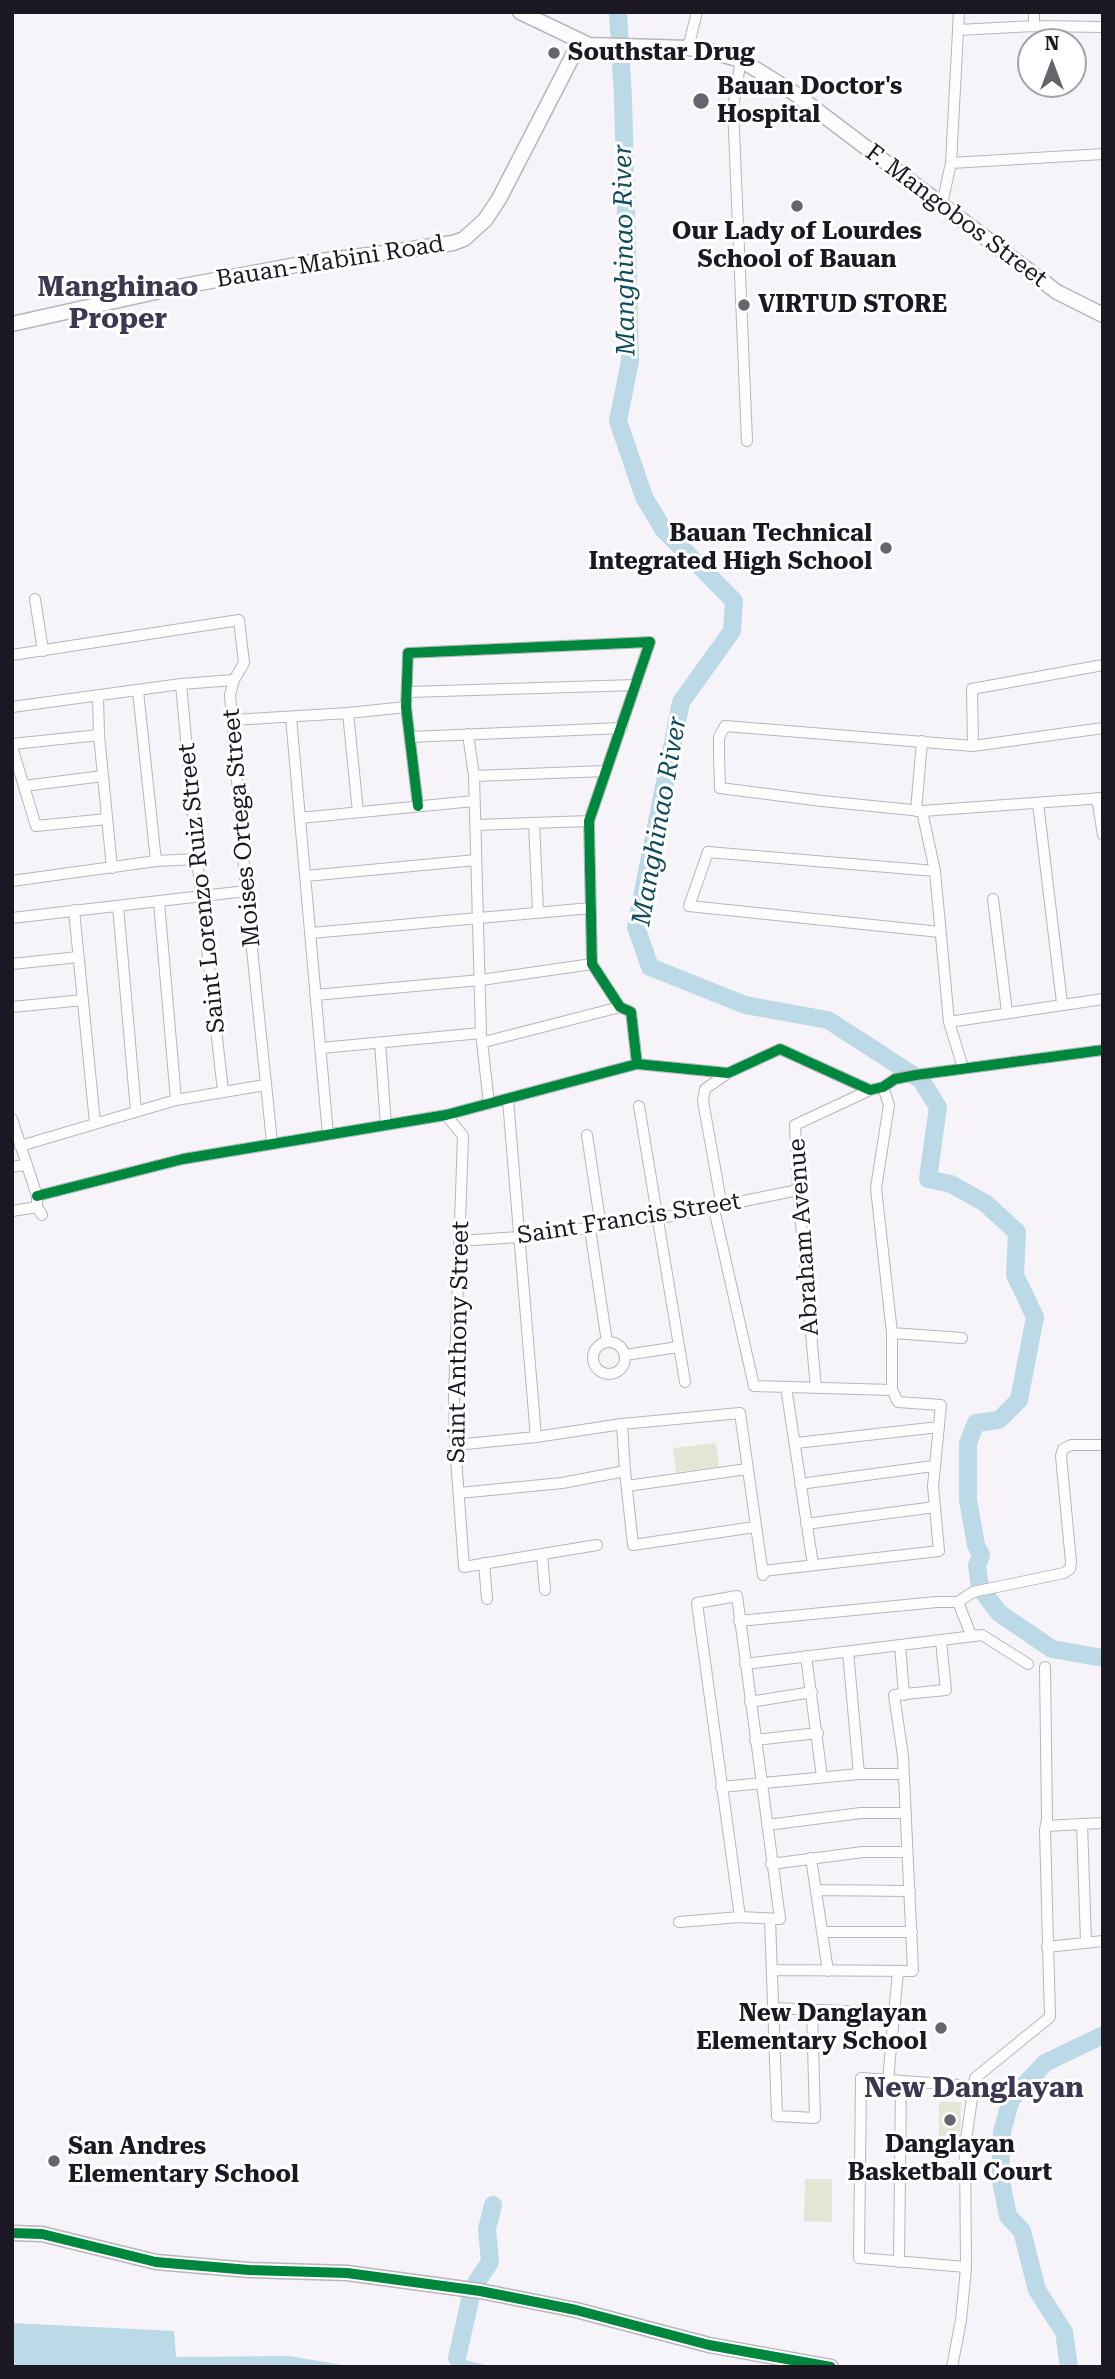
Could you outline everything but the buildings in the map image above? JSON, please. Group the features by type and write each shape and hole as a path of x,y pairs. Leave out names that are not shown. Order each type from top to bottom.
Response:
{"main road":[{"name":"F. Mangobos Street","path":"520,12 580,42 606,46 688,48 741,60 794,93 1057,292 1103,315"},
{"name":"Bauan-Mabini Road","path":"12,324 173,288 312,262 453,243 464,239 485,220 499,199 580,42"},
{"path":"12,2232 42,2234 156,2262 249,2270 347,2273 480,2291 576,2310 709,2345 831,2367"}],"street":[{"path":"688,48 697,12"},
{"path":"942,204 951,163 958,12"},
{"path":"1034,12 1034,26"},
{"path":"958,30 1034,26 1103,27"},
{"path":"741,60 733,107 747,441"},
{"path":"951,163 1103,154"},
{"path":"35,599 43,651"},
{"name":"Moises Ortega Street","path":"12,655 239,620 244,663 234,680 230,695 246,891 272,1142"},
{"path":"418,807 406,707 408,653 650,642 589,821 592,964 621,1007 631,1012 637,1064"},
{"path":"972,746 972,689 1103,665"},
{"path":"12,707 181,684 234,680"},
{"name":"Saint Lorenzo Ruiz Street","path":"181,684 223,1091"},
{"path":"408,692 636,685"},
{"path":"138,691 156,861"},
{"path":"98,696 99,735 112,868"},
{"path":"233,720 406,707"},
{"path":"348,713 358,812"},
{"path":"291,717 328,1135"},
{"path":"1103,728 972,746 725,726 719,737 720,789 919,811 1100,798 1103,835"},
{"path":"410,737 622,728"},
{"path":"468,734 474,776 482,1037 489,1104"},
{"path":"99,735 12,746 36,826 107,819"},
{"path":"922,741 919,811 935,871 950,1022 963,1068"},
{"path":"474,776 604,771"},
{"path":"24,786 103,776"},
{"path":"300,818 474,801"},
{"path":"1038,803 1062,1003"},
{"path":"476,825 589,821"},
{"path":"534,823 538,911"},
{"path":"935,871 708,852 689,906 940,932"},
{"path":"12,881 156,861 197,859"},
{"path":"306,876 476,860"},
{"path":"12,918 246,891"},
{"path":"993,899 1007,1012"},
{"path":"159,902 176,1100"},
{"path":"118,906 136,1111"},
{"path":"311,933 591,908"},
{"path":"74,910 95,1123"},
{"path":"12,964 78,957"},
{"path":"315,995 481,981 592,964"},
{"path":"950,1022 1062,1003 1103,999"},
{"path":"12,1007 83,1000"},
{"path":"321,1048 482,1037 621,1007"},
{"path":"380,1043 386,1125"},
{"path":"892,1390 754,1386 718,1208 703,1101 705,1089 728,1073 780,1049 870,1090 884,1087 895,1079 916,1075 1103,1050"},
{"path":"12,1211 39,1206 183,1159 446,1115 637,1064 728,1073"},
{"path":"20,1146 176,1100 265,1085"},
{"path":"455,1445 536,1437 622,1424 740,1413 763,1574 813,1565 939,1551 933,1466 941,1405 898,1402 892,1390 892,1333 876,1188 889,1105 884,1087"},
{"name":"Abraham Avenue","path":"816,1388 798,1191 795,1125 870,1090"},
{"path":"508,1100 536,1437"},
{"path":"639,1106 684,1382"},
{"name":"Saint Anthony Street","path":"446,1115 463,1136 454,1395 464,1566 484,1563"},
{"path":"12,1119 39,1206"},
{"path":"587,1135 601,1227"},
{"path":"12,1167 26,1165"},
{"name":"Saint Francis Street","path":"459,1241 590,1229 718,1208 798,1191"},
{"path":"590,1229 607,1342"},
{"path":"892,1333 962,1338"},
{"path":"607,1342 619,1345 625,1355 625,1362 617,1372 605,1374 599,1371 593,1361 593,1354 596,1348 607,1342"},
{"path":"625,1355 678,1347"},
{"path":"786,1387 813,1565"},
{"path":"622,1424 633,1545 755,1527"},
{"path":"796,1443 939,1427"},
{"path":"740,1621 958,1602 973,1592 1064,1573 1070,1569 1071,1562 1061,1456 1063,1449 1071,1445 1103,1445"},
{"path":"800,1484 933,1466"},
{"path":"626,1486 747,1469"},
{"path":"459,1493 562,1483 625,1471"},
{"path":"806,1524 935,1507"},
{"path":"487,1598 484,1563 597,1545"},
{"path":"542,1554 545,1590"},
{"path":"679,1922 740,1917 780,1919 737,1596 697,1603 740,1917"},
{"path":"958,1602 971,1635"},
{"path":"745,1664 941,1641 971,1635 982,1635 1028,1664"},
{"path":"772,1970 914,1971 903,1756 894,1695 946,1690 941,1641"},
{"path":"900,1645 904,1695"},
{"path":"848,1652 859,1774"},
{"path":"806,1656 822,1777"},
{"path":"951,2367 961,2320 967,2267 965,2146 975,2078 1050,2017 1045,1830 1045,1667"},
{"path":"750,1702 812,1692"},
{"path":"755,1740 818,1732"},
{"path":"721,1787 859,1774 903,1774"},
{"path":"767,1825 861,1813 906,1813"},
{"path":"1046,1826 1103,1823"},
{"path":"1082,1824 1086,1942"},
{"path":"771,1864 863,1852 907,1852"},
{"path":"811,1858 828,1971"},
{"path":"816,1889 910,1891"},
{"path":"770,1919 777,2116 815,2118 812,2009"},
{"path":"823,1932 912,1932"},
{"path":"1047,1947 1103,1941"},
{"path":"888,2080 898,1971"},
{"path":"773,2008 893,2013"},
{"path":"967,2267 859,2258 861,2078 973,2086"},
{"path":"899,2262 901,2081"}],"green space":[{"path":"716,1443 719,1467 676,1472 673,1448"},
{"name":"Danglayan Basketball Court","path":"939,2102 961,2102 960,2139 939,2138"},
{"path":"805,2179 832,2179 832,2222 804,2221"}],"water":[{"path":"12,2323 174,2331 176,2357 289,2356 354,2367 12,2367"},
{"path":"453,2358 460,2359 495,2367 452,2367"}],"waterway":[{"name":"Manghinao River","path":"618,12 630,361 618,421 644,497 663,529 734,601 732,631 681,702 636,927 650,967 745,1005 828,1020 921,1080 938,1107 928,1179 951,1184 985,1203 1017,1232 1015,1275 1035,1317 1019,1400 999,1420 976,1423 968,1443 968,1500 976,1545 981,1555 977,1565 980,1588 999,1613 1052,1649 1103,1658"},
{"path":"1069,2367 1064,2332 1037,2290 1022,2231 1008,2216 1000,2176 1002,2132 1011,2099 1045,2063 1103,2035"},
{"path":"476,2283 490,2262 487,2229 493,2205"},
{"path":"457,2358 470,2300"}],"cycle path":[{"path":"418,806 406,707 408,653 650,642 589,821 592,964 620,1007 631,1012 637,1064"},
{"path":"37,1196 183,1159 446,1115 637,1064 728,1073 780,1049 870,1090 883,1087 895,1079 916,1075 1103,1050"},
{"path":"12,2233 42,2234 156,2262 249,2270 347,2273 480,2291 576,2310 709,2345 831,2367"}],"place":[{"name":"Southstar Drug","path":"554,53"},
{"name":"Bauan Doctor's Hospital","path":"701,101"},
{"name":"Our Lady of Lourdes School of Bauan","path":"797,206"},
{"name":"VIRTUD STORE","path":"744,305"},
{"name":"Bauan Technical Integrated High School","path":"886,548"},
{"name":"New Danglayan Elementary School","path":"941,2028"},
{"name":"Danglayan Basketball Court","path":"950,2120"},
{"name":"San Andres Elementary School","path":"54,2161"}],"district":[{"name":"Manghinao Proper","path":"118,304"},
{"name":"New Danglayan","path":"974,2089"}]}
